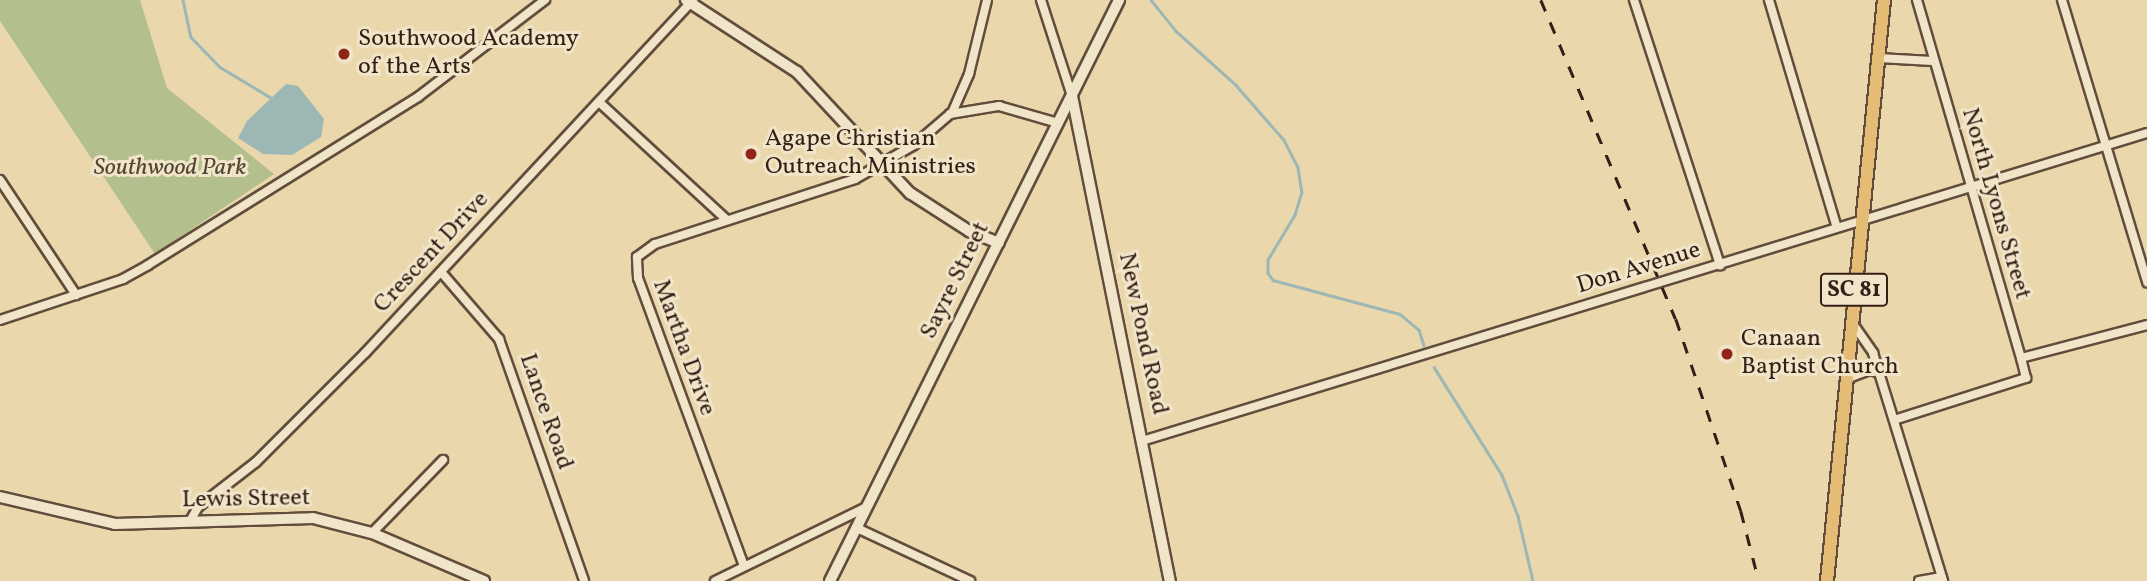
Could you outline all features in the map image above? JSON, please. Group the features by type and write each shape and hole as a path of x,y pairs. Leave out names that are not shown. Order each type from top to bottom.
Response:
{"main road":[{"name":"Sayre Street","path":"830,581 1119,0"},
{"name":"SC 81","path":"1827,581 1884,0"}],"street":[{"path":"0,320 76,295 148,265 418,97 545,0"},
{"path":"950,114 957,108 970,74 987,0"},
{"path":"1041,0 1072,96"},
{"path":"1634,0 1720,265"},
{"path":"1769,0 1836,225"},
{"name":"North Lyons Street","path":"1917,0 2021,358"},
{"path":"2063,0 2147,282"},
{"path":"690,1 797,72 881,167 945,218 999,243"},
{"name":"Crescent Drive","path":"190,521 203,502 284,436 441,272 690,1"},
{"path":"1878,58 1933,61"},
{"name":"New Pond Road","path":"1072,96 1170,581"},
{"path":"599,102 726,219"},
{"name":"Martha Drive","path":"744,566 636,271 637,257 655,244 841,184 881,167 950,114 999,106 1058,123"},
{"name":"Don Avenue","path":"1142,441 1720,265 1836,225 2147,133"},
{"path":"0,180 76,295"},
{"name":"Lance Road","path":"441,272 499,339 584,581"},
{"path":"1852,321 1870,347 1880,373 1943,579 1919,581"},
{"path":"1894,420 2026,378 2021,358 2147,324"},
{"path":"1846,379 1870,370 1880,373"},
{"path":"372,533 443,460"},
{"name":"Lewis Street","path":"0,497 115,524 292,515 372,533 484,581"},
{"path":"715,581 867,507"},
{"path":"857,528 970,581"}],"green space":[{"name":"Southwood Park","path":"0,0 140,0 167,88 274,174 155,254 0,21"}],"water":[{"path":"286,84 298,86 324,119 321,137 292,155 263,154 238,138 247,121"}],"waterway":[{"path":"183,0 191,37 220,67 270,97"},
{"path":"1151,0 1176,31 1236,85 1284,140 1298,168 1302,192 1295,215 1268,260 1268,273 1273,280 1400,314 1419,330 1424,345"},
{"path":"1434,367 1502,475 1518,516 1533,581"}],"railway":[{"path":"1541,0 1676,319 1741,511 1759,581"}],"place":[{"name":"Southwood Academy of the Arts","path":"344,54"},
{"name":"Agape Christian Outreach Ministries","path":"751,154"},
{"name":"Canaan Baptist Church","path":"1727,354"}]}
